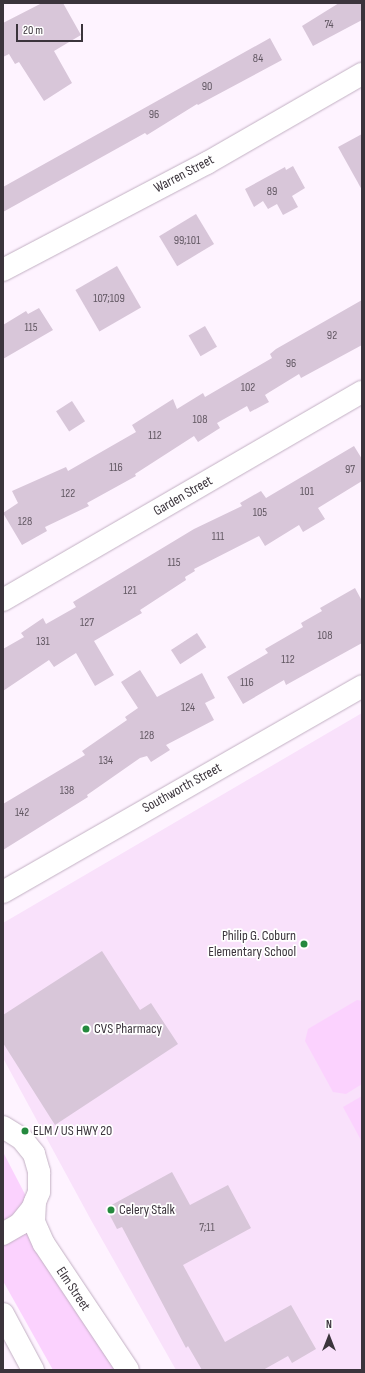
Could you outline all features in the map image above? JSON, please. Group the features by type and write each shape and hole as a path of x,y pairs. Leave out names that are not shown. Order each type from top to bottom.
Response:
{"street":[{"name":"Warren Street","path":"3,270 207,163 362,74"},
{"name":"Garden Street","path":"3,600 362,392"},
{"name":"Southworth Street","path":"3,892 362,686"},
{"path":"3,1127 22,1139 34,1154 39,1172 39,1192 35,1202 20,1224 3,1234"},
{"name":"Elm Street","path":"35,1202 34,1222 44,1244 124,1364"},
{"path":"3,1314 33,1370"}],"shaded area":[{"path":"362,713 362,1370 176,1370 91,1220 3,1058 3,923"},
{"path":"357,1000 362,1001 362,1084 346,1094 333,1092 305,1041 308,1029"},
{"path":"362,1096 362,1142 343,1107"},
{"path":"3,1152 114,1370 53,1370 3,1281"}],"building":[{"path":"42,3 63,3 81,35 54,51 72,83 44,101 19,62 15,64 9,54 3,57 3,23"},
{"path":"339,3 362,3 362,20 313,46 302,26"},
{"path":"270,38 282,60 198,105 197,104 147,135 145,133 3,212 3,187"},
{"path":"362,134 362,190 338,147"},
{"path":"293,166 305,188 292,196 298,207 283,215 277,204 268,209 263,201 254,207 245,189 285,167 286,170"},
{"path":"196,214 214,244 177,266 159,236"},
{"path":"117,266 141,308 99,332 75,290"},
{"path":"362,300 362,345 301,378 299,374 265,395 269,402 250,412 247,406 217,423 220,428 198,442 194,436 135,474 136,476 87,503 89,506 45,527 47,531 22,545 3,513 18,503 12,491 66,467 68,471 136,432 132,425 173,399 177,409 203,393 205,397 272,358 270,354 276,349"},
{"path":"39,308 53,330 3,359 3,325 26,311 28,314"},
{"path":"205,326 217,347 201,356 189,336"},
{"path":"72,401 85,421 69,431 56,411"},
{"path":"354,446 362,459 362,481 318,508 325,519 303,532 299,525 265,546 259,536 194,569 195,571 185,577 186,580 140,610 142,613 94,641 114,675 95,686 76,653 54,667 49,660 3,691 3,649 24,637 21,633 43,618 46,624 76,607 73,602 194,529 242,506 240,503 261,491 266,498"},
{"path":"355,588 362,601 362,643 286,685 284,680 243,704 227,677 268,653 265,649 303,627 301,623 322,611 320,608"},
{"path":"197,633 206,647 180,664 171,650"},
{"path":"140,670 157,697 202,673 215,698 205,703 214,720 166,745 170,750 151,762 147,756 140,758 87,795 88,797 3,850 3,804 85,755 82,751 127,720 125,717 138,708 121,682"},
{"name":"CVS Pharmacy","path":"102,951 140,1010 151,1003 178,1044 55,1125 3,1043 3,1015"},
{"path":"172,1172 190,1205 228,1185 251,1228 183,1265 225,1342 291,1305 316,1349 292,1363 288,1356 263,1370 202,1370 188,1346 186,1348 122,1227 117,1229 106,1208"}],"place":[{"name":"Philip G. Coburn Elementary School","path":"304,944"},
{"name":"CVS Pharmacy","path":"86,1029"},
{"name":"ELM / US HWY 20","path":"25,1131"},
{"name":"Celery Stalk","path":"111,1210"}]}
